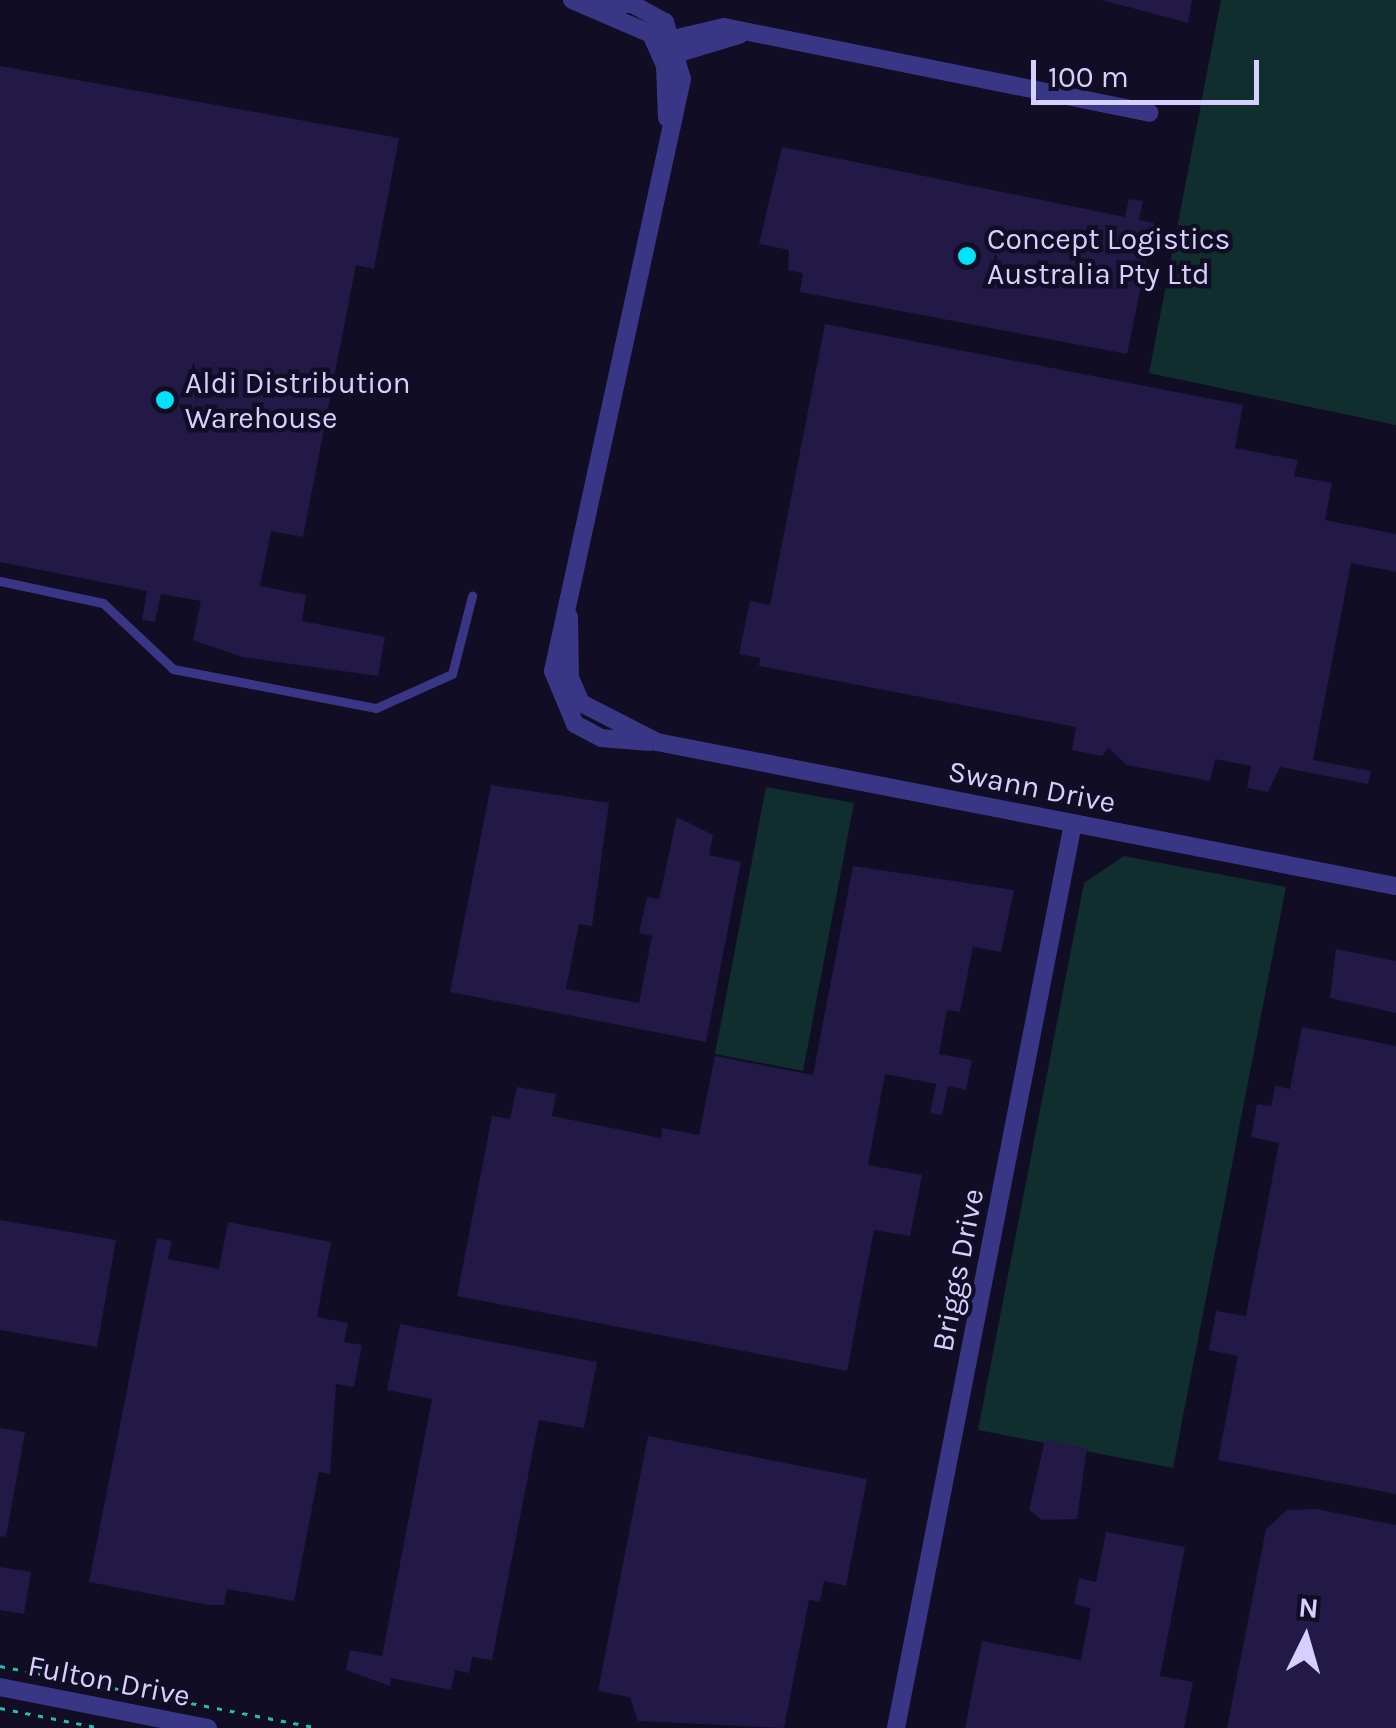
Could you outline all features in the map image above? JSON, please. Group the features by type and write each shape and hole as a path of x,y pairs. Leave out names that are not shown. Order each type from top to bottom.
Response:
{"street":[{"path":"572,0 596,4 669,47 716,27 1148,113"},
{"name":"Swann Drive","path":"669,47 682,80 668,119 570,618 553,671 563,710 601,738 656,742 1396,886"},
{"name":"Briggs Drive","path":"896,1728 1073,823"},
{"name":"Fulton Drive","path":"0,1687 208,1728"}],"lane":[{"path":"0,581 103,603 173,670 376,708 452,674 472,596"}],"path":[{"path":"0,1666 318,1728"},
{"path":"0,1708 101,1728"}],"green space":[{"path":"1221,0 1396,0 1396,425 1149,373"},
{"path":"766,787 854,803 803,1071 715,1054"},
{"path":"1124,856 1286,887 1173,1468 978,1430 1084,883"}],"building":[{"path":"1102,0 1192,0 1188,23"},
{"name":"Aldi Distribution Warehouse","path":"0,66 399,138 374,269 356,265 303,537 271,531 260,586 306,595 302,621 385,637 378,676 242,657 193,640 201,601 161,594 155,622 142,620 147,591 0,562"},
{"name":"Concept Logistics Australia Pty Ltd","path":"782,147 1125,217 1129,199 1143,201 1139,220 1154,223 1127,354 800,292 803,273 788,270 789,250 759,244"},
{"path":"825,324 1243,405 1235,448 1298,460 1294,476 1332,483 1325,520 1396,534 1396,572 1351,563 1313,760 1371,771 1368,784 1280,767 1268,792 1247,788 1251,766 1215,759 1210,781 1127,765 1108,748 1102,756 1072,750 1076,727 759,666 760,658 739,654 750,601 770,605"},
{"path":"491,785 609,803 592,926 579,924 566,989 639,1003 652,936 639,933 647,897 659,899 677,817 713,835 709,855 741,862 706,1042 450,992"},
{"path":"853,866 1014,890 1001,952 973,947 960,1012 947,1010 939,1054 972,1060 966,1090 948,1086 942,1115 930,1113 936,1084 885,1074 868,1165 922,1175 910,1236 874,1230 847,1371 457,1296 492,1116 510,1119 517,1087 556,1094 552,1116 661,1138 662,1128 699,1135 715,1056 813,1075"},
{"path":"1336,949 1396,961 1396,1013 1330,998"},
{"path":"1302,1027 1396,1046 1396,1494 1218,1460 1238,1356 1209,1350 1216,1311 1246,1316 1279,1143 1251,1137 1257,1104 1271,1106 1275,1086 1290,1089"},
{"path":"0,1220 116,1240 97,1347 0,1330"},
{"path":"228,1222 331,1242 317,1317 348,1323 344,1342 362,1345 354,1387 336,1384 330,1474 319,1472 294,1601 227,1589 224,1605 208,1605 89,1582 157,1238 172,1241 168,1259 219,1269"},
{"path":"400,1324 597,1362 584,1428 539,1420 492,1660 472,1657 469,1673 455,1670 451,1690 391,1678 390,1686 346,1670 350,1650 382,1656 432,1399 387,1390"},
{"path":"0,1428 25,1432 6,1537 0,1536"},
{"path":"648,1436 867,1479 846,1586 824,1581 820,1602 809,1600 784,1728 638,1721 630,1697 598,1691"},
{"path":"1045,1440 1087,1448 1077,1519 1042,1520 1029,1510"},
{"path":"1316,1509 1396,1525 1396,1728 1227,1728 1266,1529 1287,1510"},
{"path":"1106,1532 1185,1547 1160,1676 1193,1682 1184,1728 965,1728 982,1641 1081,1660 1091,1608 1074,1604 1079,1578 1096,1582"},
{"path":"0,1567 31,1572 24,1614 0,1610"}],"place":[{"name":"Concept Logistics Australia Pty Ltd","path":"967,256"},
{"name":"Aldi Distribution Warehouse","path":"165,400"}]}
